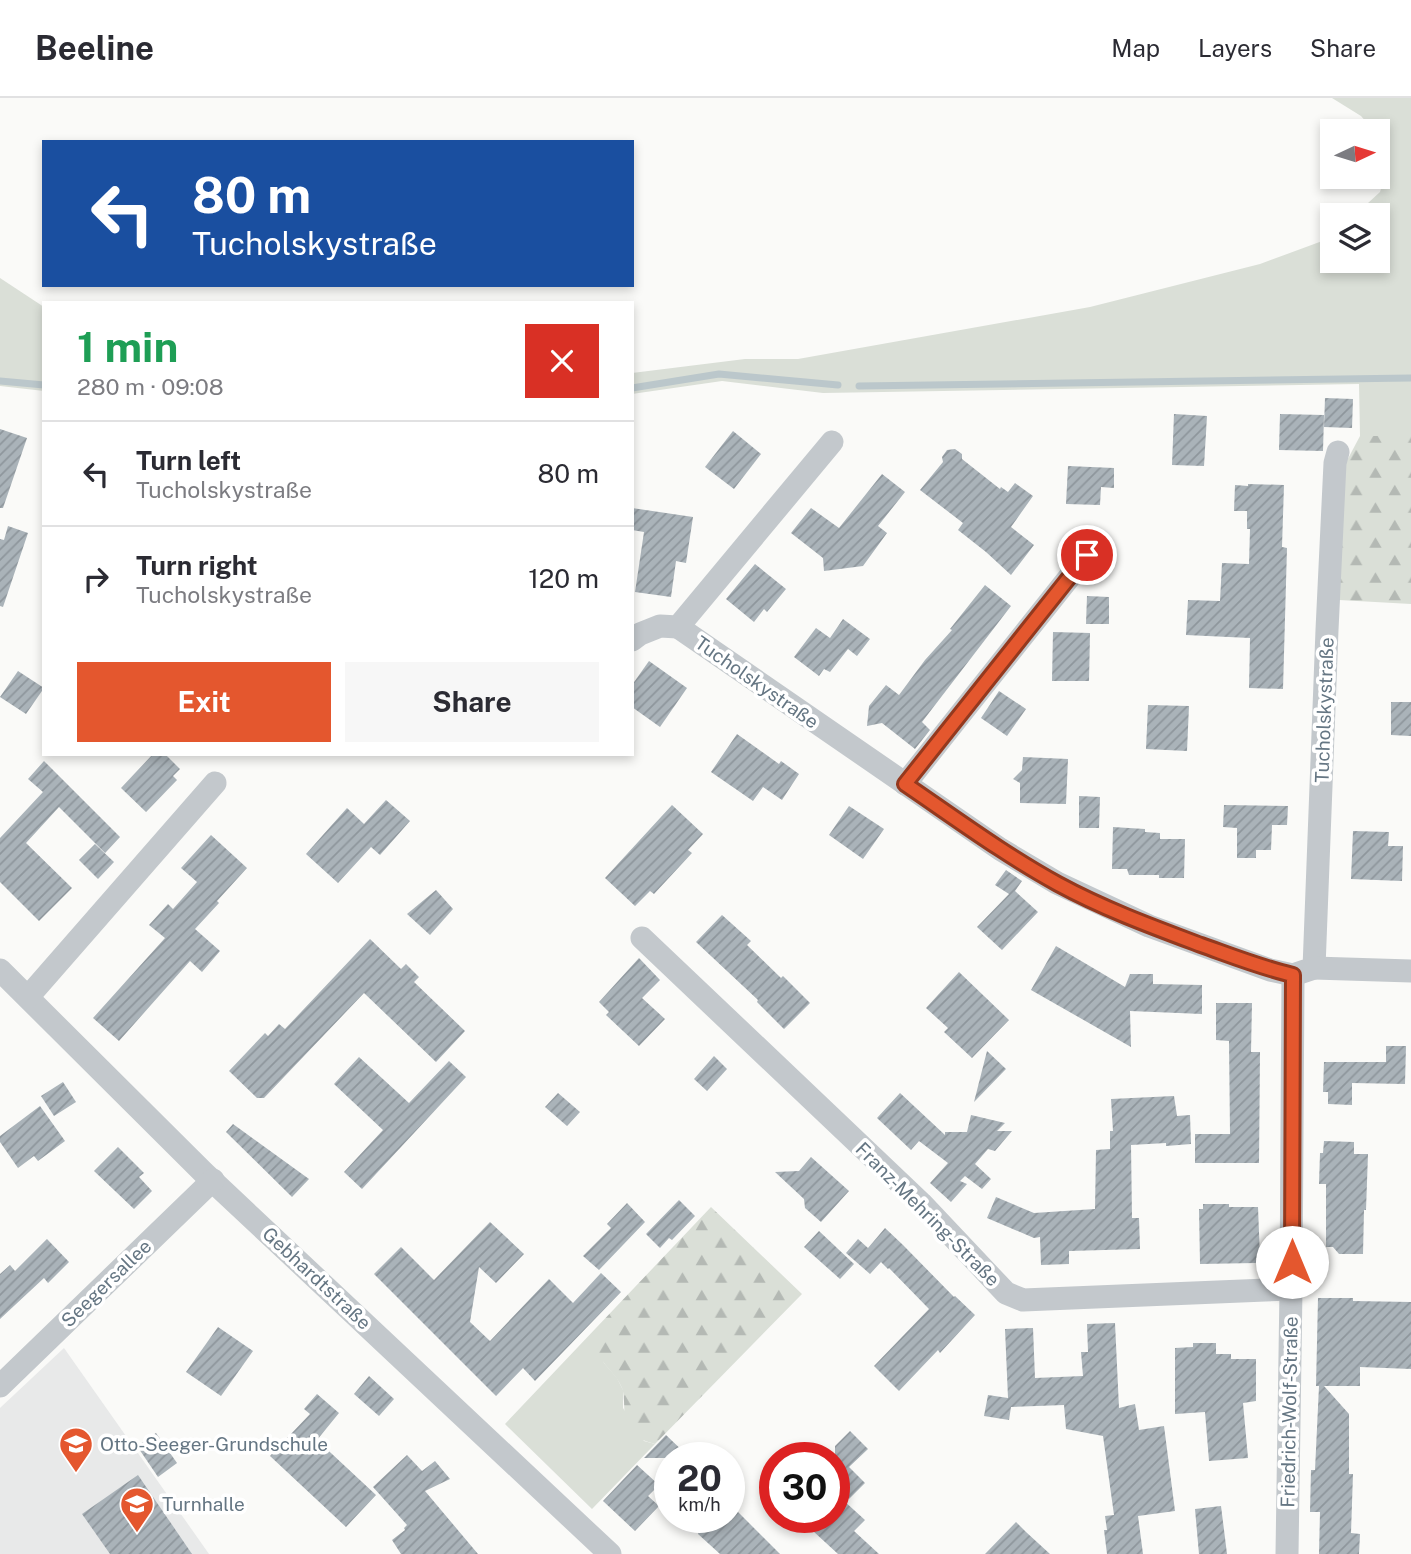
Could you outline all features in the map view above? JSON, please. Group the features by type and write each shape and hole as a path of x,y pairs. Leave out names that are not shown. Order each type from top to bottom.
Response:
{"street":[{"name":"Tucholskystraße","path":"678,627 832,442"},
{"name":"Tucholskystraße","path":"1303,972 1327,630 1335,463 1338,452"},
{"path":"905,784 1087,555"},
{"name":"Tucholskystraße","path":"634,638 660,625 678,627 1000,849 1057,883 1149,926 1270,970 1411,971"},
{"path":"28,997 215,783"},
{"name":"Franz-Mehring-Straße","path":"642,938 921,1203 1006,1293 1023,1300 1291,1289"},
{"name":"Gebhardtstraße","path":"0,970 204,1173 610,1554"},
{"name":"Friedrich-Wolf-Straße","path":"1287,1554 1291,1289 1303,972"},
{"name":"Seegersallee","path":"0,1386 213,1180"}],"shaded area":[{"name":"Otto-Seeger-Grundschule","path":"64,1348 209,1554 0,1554 0,1408"}],"green space":[{"path":"1332,98 1411,98 1411,436 1360,436 1359,384 823,393 722,381 634,394 634,373 745,359 798,359 1090,307 1260,264 1320,242 1320,273 1390,273 1390,203 1368,203 1381,189 1390,189 1390,119 1364,119"},
{"path":"0,278 42,306 42,391 0,386"},
{"path":"1360,436 1411,436 1411,604 1339,600 1343,468"},
{"path":"711,1207 802,1294 654,1444 643,1440 630,1430 625,1417 622,1388 597,1351 596,1328"},
{"path":"596,1328 596,1342 604,1363 623,1390 623,1408 644,1441 654,1445 592,1509 505,1424"}],"building":[{"path":"1325,398 1353,399 1352,428 1324,427"},
{"path":"1174,414 1207,416 1204,466 1172,465"},
{"path":"1280,414 1324,415 1323,451 1279,450"},
{"path":"0,429 27,438 3,508 0,508"},
{"path":"733,431 761,454 734,489 705,467"},
{"path":"955,449 962,454 962,459 1000,489 1001,487 1008,492 1015,483 1033,496 1011,527 1034,545 1011,575 958,530 963,523 920,490 943,462 942,457 947,450"},
{"path":"1068,466 1114,468 1114,488 1101,487 1100,505 1066,504"},
{"path":"882,474 905,492 878,526 887,533 863,566 824,571 823,558 791,533 811,508 839,528"},
{"path":"1235,485 1284,485 1282,547 1287,548 1283,689 1249,688 1250,638 1186,635 1188,600 1220,601 1222,563 1249,564 1250,529 1247,529 1247,511 1234,511"},
{"path":"634,508 693,517 686,563 676,561 671,597 635,592 644,532 634,530"},
{"path":"8,526 28,533 3,607 0,606 0,539 4,540"},
{"path":"755,564 786,589 767,612 764,609 754,622 726,599"},
{"path":"985,585 1011,606 922,722 930,730 915,749 882,723 867,726 869,706 886,685 899,695"},
{"path":"1087,596 1109,597 1109,624 1086,624"},
{"path":"843,619 870,639 857,656 848,649 830,672 824,669 819,676 794,657 816,628 830,638"},
{"path":"1053,632 1090,633 1089,681 1052,681"},
{"path":"649,661 687,688 660,727 634,708 634,682"},
{"path":"18,671 42,687 42,691 26,714 0,697"},
{"path":"999,691 1026,709 1007,736 981,718"},
{"path":"1391,702 1411,702 1411,736 1391,735"},
{"path":"1148,705 1189,706 1187,751 1146,749"},
{"path":"737,734 779,764 781,761 799,774 782,800 763,787 753,801 711,772"},
{"path":"151,756 167,756 180,769 173,776 177,780 146,812 121,788"},
{"path":"1023,757 1068,759 1066,804 1020,803 1020,783 1013,779 1022,770"},
{"path":"44,761 120,837 105,853 59,807 26,843 72,888 39,921 0,882 0,838 43,792 28,779"},
{"path":"1079,796 1100,797 1099,828 1079,828"},
{"path":"386,800 410,821 380,855 371,847 338,883 306,854 347,808 364,824"},
{"path":"672,805 703,834 688,850 692,853 654,894 650,891 635,906 605,878"},
{"path":"1224,805 1288,806 1287,825 1272,825 1271,850 1256,850 1256,858 1237,858 1237,828 1223,827"},
{"path":"849,806 884,829 863,859 829,835"},
{"path":"1113,827 1145,829 1145,832 1160,833 1160,839 1185,839 1184,878 1129,875 1127,869 1112,869"},
{"path":"1353,831 1389,832 1388,846 1403,846 1402,881 1351,879"},
{"path":"211,835 247,868 195,929 220,951 202,972 190,961 119,1041 93,1018 165,938 149,925 168,904 173,909 197,882 181,868"},
{"path":"95,844 114,862 98,879 79,860"},
{"path":"1006,870 1022,881 1015,891 1038,912 1002,950 977,927 1009,894 995,885"},
{"path":"436,890 453,909 430,935 407,914"},
{"path":"722,915 751,941 747,945 810,1003 784,1029 758,1000 696,942"},
{"path":"370,939 401,969 406,964 419,977 414,982 465,1031 436,1062 364,993 264,1098 257,1098 229,1071 265,1033 268,1036 279,1024 285,1029"},
{"path":"1056,946 1125,987 1130,974 1153,974 1153,984 1202,985 1202,1014 1130,1011 1131,1047 1031,990"},
{"path":"639,958 660,980 642,998 665,1019 639,1046 606,1015 609,1012 599,1002"},
{"path":"959,972 1009,1020 972,1058 944,1032 948,1028 926,1008"},
{"path":"1216,1003 1252,1003 1251,1052 1260,1052 1259,1163 1195,1163 1195,1134 1230,1134 1229,1041 1216,1040"},
{"path":"1386,1046 1406,1046 1405,1084 1352,1083 1352,1105 1328,1104 1328,1092 1323,1092 1324,1062 1386,1062"},
{"path":"987,1051 1006,1069 974,1102"},
{"path":"714,1056 727,1069 707,1091 694,1079"},
{"path":"359,1057 409,1103 449,1061 466,1077 362,1189 344,1172 383,1130 334,1084"},
{"path":"63,1082 76,1102 54,1116 41,1096"},
{"path":"558,1093 580,1112 567,1126 545,1107"},
{"path":"900,1093 945,1135 945,1132 967,1132 971,1115 1005,1123 997,1131 1012,1131 995,1151 988,1149 975,1164 991,1179 982,1189 965,1176 960,1181 967,1184 951,1202 930,1183 948,1163 919,1141 911,1150 877,1118"},
{"path":"1174,1096 1177,1116 1190,1115 1191,1144 1131,1145 1132,1218 1139,1218 1140,1249 1069,1251 1069,1264 1041,1265 1040,1237 1034,1238 987,1218 996,1197 1034,1213 1095,1209 1096,1150 1110,1149 1110,1131 1113,1131 1111,1099"},
{"path":"40,1106 65,1141 38,1161 34,1156 18,1168 0,1142 0,1136"},
{"path":"233,1124 309,1179 292,1197 226,1132"},
{"path":"1324,1141 1354,1142 1354,1154 1368,1154 1363,1254 1339,1254 1333,1247 1326,1247 1326,1184 1319,1184 1320,1153 1323,1153"},
{"path":"118,1147 144,1173 139,1177 152,1191 134,1209 94,1171"},
{"path":"811,1157 849,1191 821,1222 805,1208 804,1199 775,1172 799,1171"},
{"path":"679,1200 695,1216 672,1240 669,1238 660,1248 646,1234"},
{"path":"627,1203 645,1222 599,1270 583,1256 611,1228 607,1224"},
{"path":"1203,1204 1258,1207 1260,1258 1256,1258 1256,1263 1200,1264 1199,1209 1203,1209"},
{"path":"490,1222 524,1254 496,1283 479,1267 470,1322 490,1341 549,1279 573,1303 601,1273 621,1292 535,1381 523,1368 496,1396 374,1274 401,1247 434,1280"},
{"path":"885,1228 975,1315 940,1353 938,1350 899,1391 874,1366 929,1309 881,1262 870,1274 846,1253 858,1239 868,1248"},
{"path":"819,1231 854,1264 840,1279 804,1247"},
{"path":"47,1239 69,1262 48,1283 44,1278 0,1319 0,1274 10,1265 15,1271"},
{"path":"1318,1298 1411,1302 1411,1369 1360,1367 1360,1386 1324,1386 1349,1414 1349,1474 1353,1474 1351,1533 1360,1534 1359,1554 1319,1554 1320,1512 1310,1512 1319,1386 1316,1386"},
{"path":"1115,1323 1119,1408 1135,1404 1139,1430 1164,1426 1175,1511 1138,1516 1143,1554 1107,1554 1105,1516 1114,1515 1103,1436 1066,1429 1064,1405 1011,1407 1009,1420 984,1416 988,1395 1008,1398 1005,1329 1033,1328 1035,1378 1083,1376 1081,1352 1088,1352 1087,1324"},
{"path":"218,1327 253,1351 221,1396 186,1372"},
{"path":"1193,1343 1216,1343 1216,1354 1231,1354 1231,1359 1256,1359 1256,1401 1243,1403 1248,1458 1209,1461 1205,1412 1175,1414 1175,1348 1193,1347"},
{"path":"369,1376 394,1399 379,1416 354,1394"},
{"path":"317,1394 339,1413 317,1440 376,1495 346,1527 270,1456 310,1414 304,1409"},
{"path":"850,1431 868,1449 850,1466 850,1442 839,1442"},
{"path":"156,1433 177,1463 158,1477 137,1446"},
{"path":"666,1435 673,1442 659,1442"},
{"path":"654,1448 654,1458 644,1458"},
{"path":"407,1455 422,1471 435,1461 450,1479 425,1491 478,1554 401,1554 392,1540 405,1530 407,1525 373,1487"},
{"path":"637,1465 654,1480 654,1490 648,1496 654,1501 654,1511 635,1531 603,1501"},
{"path":"850,1468 865,1483 850,1498"},
{"name":"Turnhalle","path":"138,1475 192,1554 110,1554 82,1514"},
{"path":"850,1506 865,1520 854,1531 879,1554 838,1554 815,1533 850,1533"},
{"path":"1221,1506 1227,1554 1199,1554 1195,1509"},
{"path":"745,1519 780,1554 720,1554 698,1534 745,1533"},
{"path":"1016,1522 1026,1532 1050,1554 985,1554"}],"waterway":[{"path":"634,388 719,374 838,385"},
{"path":"859,386 1411,378"},
{"path":"0,381 42,385"}],"place":[{"name":"Otto-Seeger-Grundschule","path":"76,1474"},
{"name":"Turnhalle","path":"137,1534"}],"route":[{"path":"1087,555 905,784 1000,849 1097,903 1149,926 1270,970 1293,975 1292,1262"}]}
